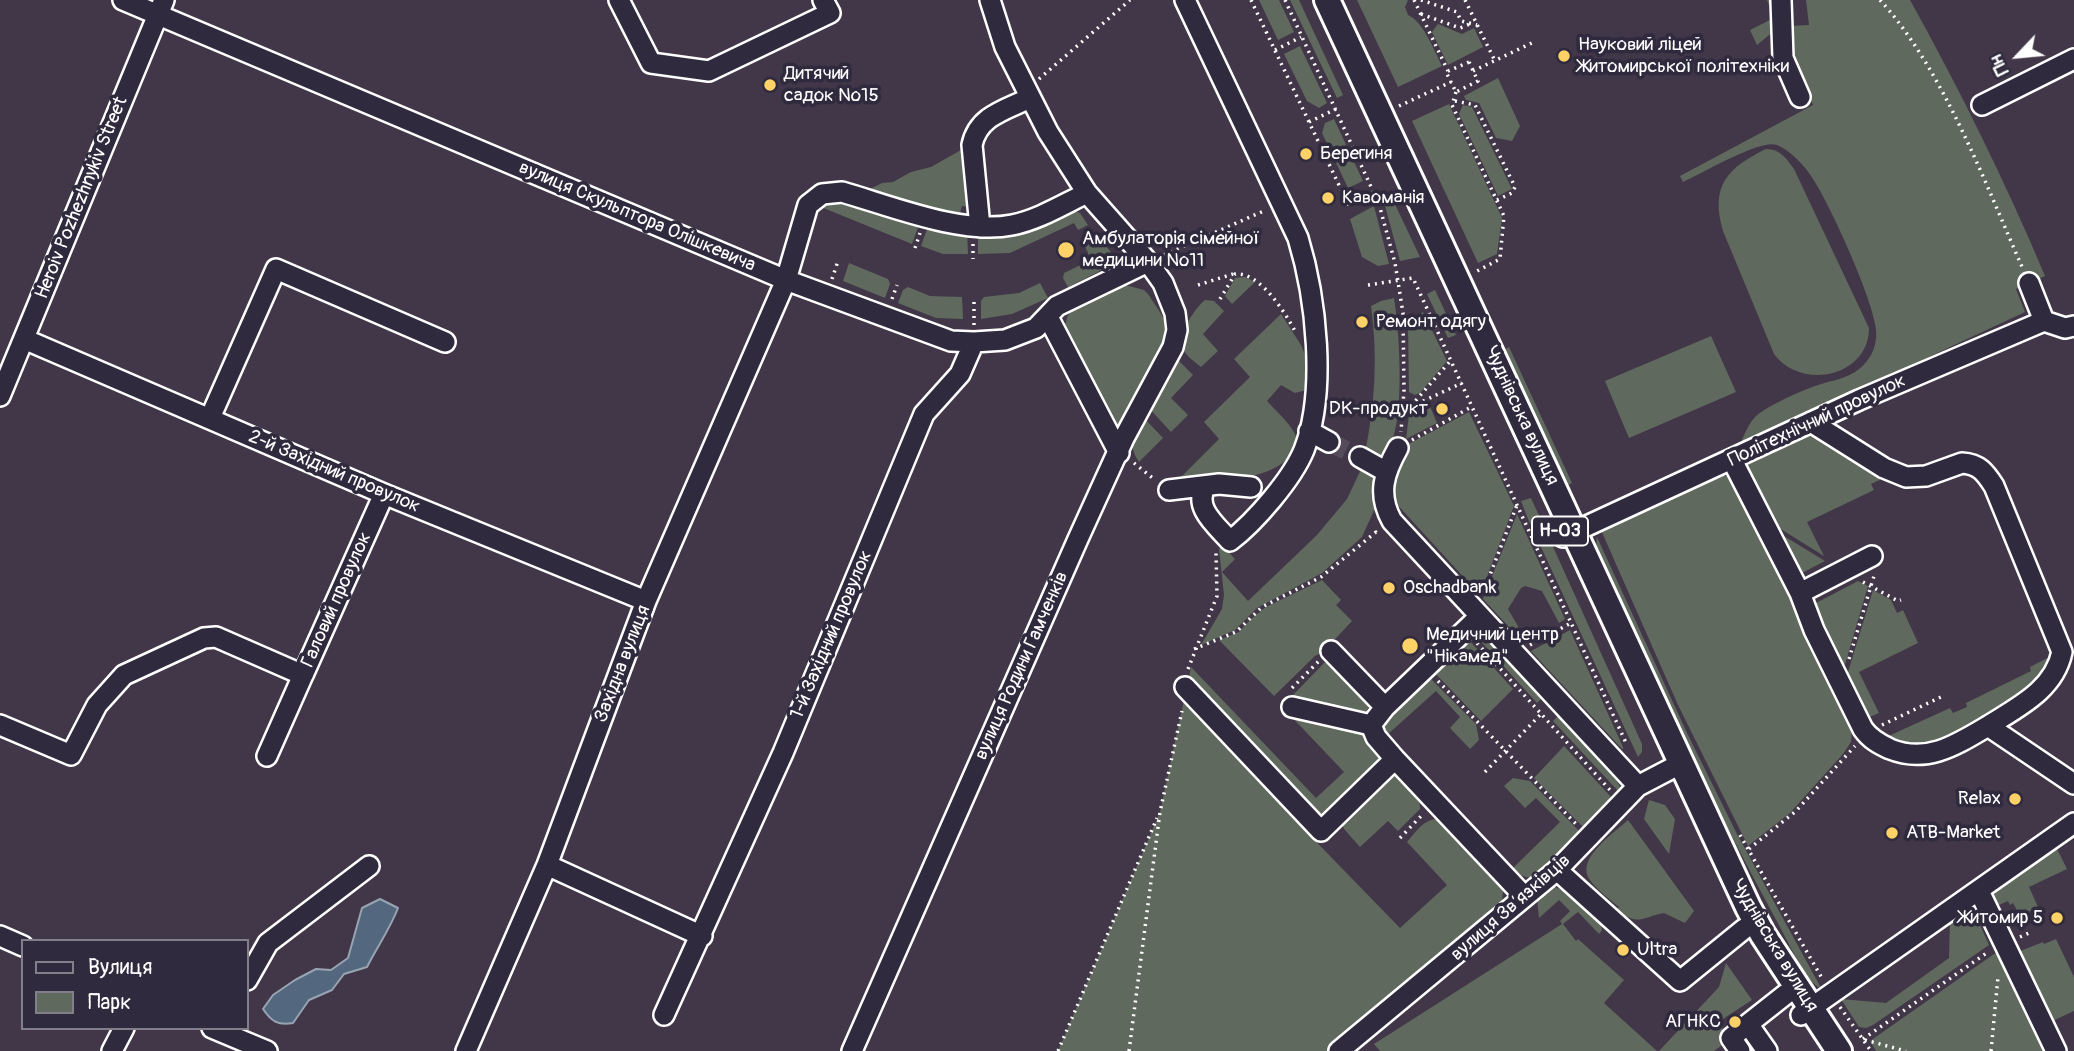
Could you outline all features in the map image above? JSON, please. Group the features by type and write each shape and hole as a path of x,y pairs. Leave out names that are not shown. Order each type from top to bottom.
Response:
{"main road":[{"name":"Чуднівська вулиця","path":"1314,0 1569,535"},
{"name":"Чуднівська вулиця","path":"1327,0 1674,767 1748,907 1814,1006 1839,1051"},
{"name":"Чуднівська вулиця","path":"1674,767 1700,843 1744,929 1786,994 1814,1006"},
{"name":"Чуднівська вулиця","path":"1814,1006 1825,1051"}],"street":[{"name":"вулиця Скульптора Олішкевича","path":"123,0 161,7 786,281 951,341 1005,340 1036,328 1057,306 1148,262"},
{"path":"618,0 650,63 709,71 830,13 823,0"},
{"name":"вулиця Родини Гамченків","path":"852,1051 1078,539 1175,341 1177,330 1175,313 1163,283 1087,193 1048,132 1005,47 990,0"},
{"path":"1185,0 1282,204 1302,253 1314,321 1316,385 1309,431 1298,461 1255,520 1230,541 1202,506 1201,493 1206,486"},
{"path":"1781,0 1783,58 1800,97"},
{"name":"Heroiv Pozhezhnykiv Street","path":"0,396 161,7"},
{"path":"1982,105 2074,59"},
{"path":"980,227 972,145 974,135 978,126 1028,94"},
{"name":"Західна вулиця","path":"466,1051 547,865 646,601 786,281 808,205 822,194 842,192 960,225 980,227 1021,223 1087,193"},
{"path":"210,418 275,269 445,342"},
{"path":"2029,283 2044,321 2071,325"},
{"path":"1048,317 1119,453"},
{"name":"Політехнічний провулок","path":"1569,535 1811,422 2044,321"},
{"name":"2-й Західний провулок","path":"24,339 384,494 646,601"},
{"name":"1-й Західний провулок","path":"664,1015 783,753 924,414 960,374 974,342"},
{"path":"1732,460 1800,593 1814,630 1865,733 1878,744 1905,754 1924,755 1957,745 2036,695 2052,676 2062,652 1993,486 1979,467 1962,463 1916,478 1897,474 1811,422"},
{"path":"1309,431 1329,442"},
{"path":"1399,445 1385,471 1384,532 1478,613 1639,786"},
{"path":"1360,457 1385,471"},
{"path":"1169,490 1235,484 1251,487"},
{"name":"Галовий провулок","path":"0,725 71,755 97,705 124,675 204,638 216,637 303,675 384,494"},
{"path":"1800,593 1844,570 1873,565"},
{"path":"1371,725 1385,707 1466,630 1478,613"},
{"path":"1331,651 1385,707"},
{"path":"267,756 303,675"},
{"path":"1185,693 1321,831 1395,759"},
{"path":"1292,707 1371,725"},
{"path":"1371,725 1376,737 1395,759 1524,896"},
{"path":"1988,726 2074,784"},
{"name":"вулиця Звʼязківців","path":"1339,1051 1557,870 1639,786 1674,767"},
{"path":"1814,1006 1896,945 1979,891 2074,823"},
{"path":"547,865 702,936"},
{"path":"248,978 268,943 369,866"},
{"path":"1557,870 1680,981 1744,929"},
{"path":"1979,891 2056,1051"},
{"path":"0,936 21,945"},
{"path":"1740,1051 1731,1038 1786,994"},
{"path":"1748,1024 1768,1051"},
{"path":"112,1051 123,1030"},
{"path":"221,1030 267,1051"}],"path":[{"path":"1028,94 1130,0"},
{"path":"1251,0 1348,204 1374,192"},
{"path":"1285,0 1379,204 1398,281 1403,320 1404,410 1399,445 1473,406"},
{"path":"1414,0 1456,92 1452,105 1505,220 1500,259 1477,271"},
{"path":"1421,0 1457,12 1461,21 1474,24"},
{"path":"1465,0 1474,24 1494,61"},
{"path":"1880,0 1918,51 1956,119 2029,283"},
{"path":"1420,13 1460,28 1474,24"},
{"path":"1275,50 1302,36"},
{"path":"1473,71 1536,41"},
{"path":"1448,71 1469,62 1478,81 1456,92"},
{"path":"1398,107 1451,82"},
{"path":"1455,101 1475,105 1515,187 1512,193 1497,200"},
{"path":"1309,122 1336,109"},
{"path":"1148,262 1282,204"},
{"path":"1220,299 1235,274"},
{"path":"1198,285 1214,278 1248,274 1255,278 1280,307 1297,334"},
{"path":"1368,285 1413,278 1632,756"},
{"path":"974,299 974,342"},
{"path":"1410,408 1452,359"},
{"path":"1404,410 1463,383"},
{"path":"1478,613 1518,503"},
{"path":"1129,1051 1160,812 1194,649 1217,596 1215,524"},
{"path":"1194,649 1236,632 1262,607 1321,578 1384,532"},
{"path":"1842,685 1871,586 1873,565"},
{"path":"1844,570 1898,601 1901,600"},
{"path":"1515,653 1571,623"},
{"path":"1466,630 1616,797"},
{"path":"1292,707 1283,697 1331,651"},
{"path":"1426,669 1590,838"},
{"path":"1749,849 1796,811 1865,733 1941,697"},
{"path":"1485,772 1541,714"},
{"path":"1401,838 1436,802"},
{"path":"1058,1051 1160,812"},
{"path":"1740,835 1749,849 1814,1006 1863,1039 1906,1051"},
{"path":"1863,1039 1992,950 2029,933"},
{"path":"1990,1051 2003,944"},
{"path":"1863,1039 1871,1051"}],"green space":[{"path":"1259,0 1279,0 1294,32 1278,40"},
{"path":"1290,0 1299,0 1343,95 1337,98"},
{"path":"1357,0 1408,0 1405,7 1408,15 1424,30 1442,66 1398,87"},
{"path":"1767,0 1775,0 1774,31 1757,45 1750,30 1774,18"},
{"path":"1806,0 1910,0 1981,136 2045,276 2016,289 2025,312 1740,445 1750,423 1761,412 1803,391 1844,378 1854,372 1867,361 1876,340 1867,297 1838,226 1817,185 1790,153 1777,145 1758,147 1683,182 1680,176 1813,105 1791,54 1789,26 1809,25"},
{"path":"1438,24 1462,34 1474,28 1483,47 1448,65 1432,32"},
{"path":"1300,46 1327,103 1319,108 1307,101 1284,54"},
{"path":"1498,78 1520,126 1512,141 1496,138 1479,103 1466,100 1464,96"},
{"path":"1449,104 1502,218 1497,254 1478,263 1412,121"},
{"path":"1463,105 1472,107 1512,189 1498,196 1459,114"},
{"path":"1334,119 1363,181 1348,188 1322,133 1325,123"},
{"path":"968,146 971,207 962,206 958,220 862,193 882,183 893,182 911,172 931,167"},
{"path":"1766,149 1779,152 1794,169 1869,328 1866,345 1858,358 1846,368 1832,373 1816,375 1800,372 1786,366 1774,354 1723,231 1719,202 1725,180 1741,163"},
{"path":"841,196 921,219 912,244 821,207"},
{"path":"1392,198 1420,257 1400,261 1384,202"},
{"path":"1374,206 1389,264 1378,266 1362,257 1350,219"},
{"path":"1072,210 1080,213 1088,225 1078,230 1074,223 1010,253 978,254 978,234"},
{"path":"930,221 967,231 968,254 943,254 921,246"},
{"path":"1096,235 1111,252 1110,261 1100,271 1068,287 1063,278 1064,273 1091,260 1085,246"},
{"path":"849,263 888,279 890,284 885,298 843,281"},
{"path":"1245,277 1255,282 1232,304 1225,296 1235,278"},
{"path":"1040,283 1048,298 1012,314 981,319 981,301 984,297 1019,293"},
{"path":"1125,285 1144,290 1148,294 1167,323 1170,337 1119,427 1115,426 1065,325 1075,306"},
{"path":"908,287 930,296 962,297 963,319 936,318 898,303 903,290"},
{"path":"1435,290 1456,335 1448,338 1427,294"},
{"path":"1394,298 1400,384 1398,410 1395,432 1388,449 1379,458 1365,453 1374,380 1371,306"},
{"path":"1205,300 1214,301 1224,311 1203,334 1218,351 1201,367 1185,352 1182,340 1189,321"},
{"path":"1423,312 1447,361 1420,393 1415,395 1409,392 1408,327 1410,322"},
{"path":"1281,314 1301,345 1311,370 1307,390 1295,393 1281,385 1267,401 1295,434 1297,442 1294,450 1285,461 1257,475 1221,482 1172,486 1219,439 1204,422 1250,377 1234,359"},
{"path":"1711,336 1736,392 1629,438 1605,381"},
{"path":"1509,347 1572,483 1568,485 1504,350"},
{"path":"1176,358 1193,375 1171,398 1188,415 1171,432 1147,406"},
{"path":"1429,404 1437,423 1406,439 1409,415"},
{"path":"1469,412 1514,506 1480,595 1393,500 1392,484 1403,447"},
{"path":"1144,418 1163,438 1139,462 1133,445"},
{"path":"1814,431 1888,476 1871,484 1874,490 1807,522 1824,556 1779,528 1747,469 1752,459"},
{"path":"1363,465 1377,483 1376,506 1362,537 1322,573 1257,608 1235,630 1201,645 1222,609 1224,595 1219,549 1223,546 1235,559 1222,572 1248,601 1317,535 1347,499"},
{"path":"1722,475 1733,478 1849,713 1852,730 1851,742 1843,754 1790,813 1748,846 1678,705 1601,530"},
{"path":"1531,498 1642,744 1642,752 1638,757 1528,519 1521,501"},
{"path":"1517,514 1565,619 1559,623 1542,591 1525,586 1521,588 1508,609 1526,640 1523,642 1483,599"},
{"path":"1784,536 1825,561 1804,572 1798,571 1780,538"},
{"path":"1597,537 1688,735 1737,834 1821,988 1809,978 1796,958 1704,781 1596,547"},
{"path":"1322,580 1341,600 1336,605 1352,621 1324,651 1315,656 1274,696 1219,640 1239,632 1266,607"},
{"path":"1858,581 1868,586 1844,668 1814,604"},
{"path":"1873,590 1891,600 1897,613 1903,610 1918,643 1859,672 1879,713 1865,719 1845,682"},
{"path":"1477,630 1542,698 1537,703 1476,636"},
{"path":"1570,630 1623,747 1623,750 1531,651"},
{"path":"1467,638 1513,689 1481,721 1432,670"},
{"path":"2053,655 2032,690 1930,751 1882,739 1950,708 1953,713 1967,707 1966,703 2031,671 2030,667"},
{"path":"1330,657 1370,702 1366,714 1298,703 1292,696"},
{"path":"1191,667 1316,798 1344,772 1288,713 1362,731 1378,752 1379,764 1323,816 1316,816 1188,683"},
{"path":"1427,675 1476,724 1479,740 1470,749 1450,728 1460,717 1436,691 1387,735 1383,724"},
{"path":"1184,700 1400,928 1447,885 1407,842 1431,820 1436,819 1503,891 1502,901 1327,1051 1058,1051 1160,812"},
{"path":"1559,715 1616,780 1621,788 1619,792 1553,721"},
{"path":"1564,746 1611,797 1611,801 1585,829 1534,778"},
{"path":"1391,774 1410,788 1418,799 1420,809 1398,831 1388,821 1360,847 1341,822"},
{"path":"1513,778 1530,781 1581,833 1532,877 1523,876 1513,868 1560,822 1536,798 1525,808 1504,786"},
{"path":"1649,800 1665,805 1675,819 1669,854 1644,819"},
{"path":"1628,820 1694,911 1685,923 1664,913 1641,919 1624,915 1590,880 1587,872 1591,855"},
{"path":"2056,847 2067,869 2029,887 2038,907 2020,916 2013,903 2010,905 2008,901 1992,908 1986,897"},
{"path":"1555,887 1564,891 1601,925 1599,934 1578,912 1563,924 1576,941 1578,939 1624,980 1604,1003 1657,1051 1380,1051 1374,1044 1562,924 1560,921 1570,911 1559,900 1539,918 1537,897"},
{"path":"1972,907 1989,945 1873,1025 1859,1027 1841,999 1886,1003 1949,958 1950,922"},
{"path":"2056,939 2074,977 2074,1011 2046,1024 2013,954"},
{"path":"2002,953 2051,1051 1876,1051 1870,1041 1994,954"},
{"path":"1726,963 1752,1000 1723,1019 1721,1046 1714,1051 1659,1051 1719,987"}],"water":[{"path":"380,899 398,908 367,967 344,974 332,990 309,1000 293,1023 275,1022 269,1017 263,1009 273,995 316,969 331,970 348,958 362,908"}],"tunnel":[{"path":"1329,442 1360,457"}],"place":[{"name":"Науковий ліцей Житомирської політехніки","path":"1564,56"},
{"name":"Дитячий садок №15","path":"770,85"},
{"name":"Берегиня","path":"1306,154"},
{"name":"Кавоманія","path":"1328,198"},
{"name":"Амбулаторія сімейної медицини №11","path":"1066,250"},
{"name":"Ремонт одягу","path":"1362,322"},
{"name":"DK-продукт","path":"1442,409"},
{"name":"Oschadbank","path":"1389,588"},
{"name":"Медичний центр \"Нікамед\"","path":"1410,646"},
{"name":"Relax","path":"2015,799"},
{"name":"ATB-Market","path":"1892,833"},
{"name":"Житомир 5","path":"2057,918"},
{"name":"Ultra","path":"1623,950"},
{"name":"АГНКС","path":"1735,1022"}]}
